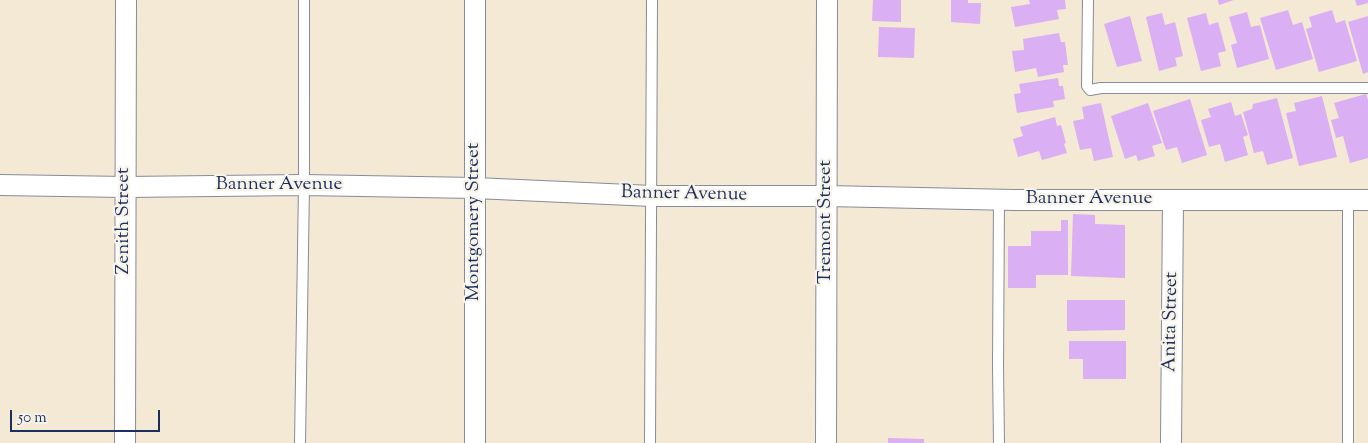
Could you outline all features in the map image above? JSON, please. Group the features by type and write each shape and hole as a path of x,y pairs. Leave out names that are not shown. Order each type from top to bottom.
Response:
{"street":[{"name":"Zenith Street","path":"126,0 126,443"},
{"name":"Montgomery Street","path":"476,0 476,443"},
{"name":"Tremont Street","path":"826,0 826,443"},
{"name":"Banner Avenue","path":"0,185 125,187 304,185 476,188 652,196 827,196 999,200 1358,200"},
{"name":"Anita Street","path":"1171,443 1173,200"}],"lane":[{"path":"300,443 304,185 304,0"},
{"path":"650,443 652,0"},
{"path":"1088,0 1087,86 1090,90 1102,88 1368,88"},
{"path":"999,200 999,443"},
{"path":"1348,443 1358,200"}],"building":[{"path":"873,0 901,0 901,22 872,21"},
{"path":"951,0 968,0 968,3 981,3 980,24 951,22"},
{"path":"1029,0 1065,0 1066,9 1057,10 1059,19 1015,27 1011,7 1030,4"},
{"path":"1218,0 1234,0 1219,5"},
{"path":"1355,0 1368,0 1368,3 1357,6"},
{"path":"1288,10 1293,25 1302,22 1313,59 1276,70 1260,18"},
{"path":"1332,10 1336,23 1345,20 1357,61 1319,72 1306,29 1312,27 1309,17"},
{"path":"1247,12 1251,27 1260,25 1269,59 1237,68 1231,45 1237,43 1229,17"},
{"path":"1162,13 1165,25 1175,22 1183,56 1175,58 1177,66 1159,71 1146,17"},
{"path":"1206,13 1209,25 1218,22 1226,51 1218,53 1221,66 1201,71 1187,18"},
{"path":"1130,16 1142,61 1117,67 1104,24"},
{"path":"1368,16 1368,72 1363,74 1348,22"},
{"path":"879,27 915,28 914,58 878,57"},
{"path":"1059,33 1061,42 1065,42 1068,65 1063,65 1064,72 1038,77 1036,68 1015,72 1012,51 1024,50 1023,39"},
{"path":"1058,78 1059,86 1063,86 1065,99 1053,101 1054,107 1017,113 1014,94 1021,93 1019,84"},
{"path":"1366,94 1368,100 1368,158 1350,163 1343,136 1336,138 1331,120 1339,118 1334,103"},
{"path":"1322,96 1337,157 1299,166 1286,113 1296,111 1294,103"},
{"path":"1277,98 1293,158 1267,165 1263,151 1254,153 1243,112 1252,109 1253,104"},
{"path":"1190,99 1207,155 1182,163 1177,147 1166,150 1153,111"},
{"path":"1231,102 1235,116 1241,114 1248,135 1243,137 1248,155 1225,162 1220,144 1209,147 1201,120 1211,117 1208,109"},
{"path":"1101,103 1113,157 1094,161 1091,148 1080,150 1073,121 1084,119 1082,107"},
{"path":"1148,103 1162,143 1152,146 1155,156 1138,161 1136,155 1125,159 1111,116"},
{"path":"1055,117 1057,126 1061,125 1067,153 1042,160 1039,151 1018,157 1013,139 1023,136 1020,127"},
{"path":"1073,214 1095,215 1095,224 1125,225 1125,278 1071,276"},
{"path":"1061,220 1068,220 1068,275 1036,275 1036,288 1008,288 1008,246 1031,246 1031,231 1061,231"},
{"path":"1067,300 1125,300 1125,330 1067,331"},
{"path":"1069,341 1126,341 1126,379 1083,379 1083,359 1069,359"},
{"path":"888,438 924,439 924,443 888,443"}]}
